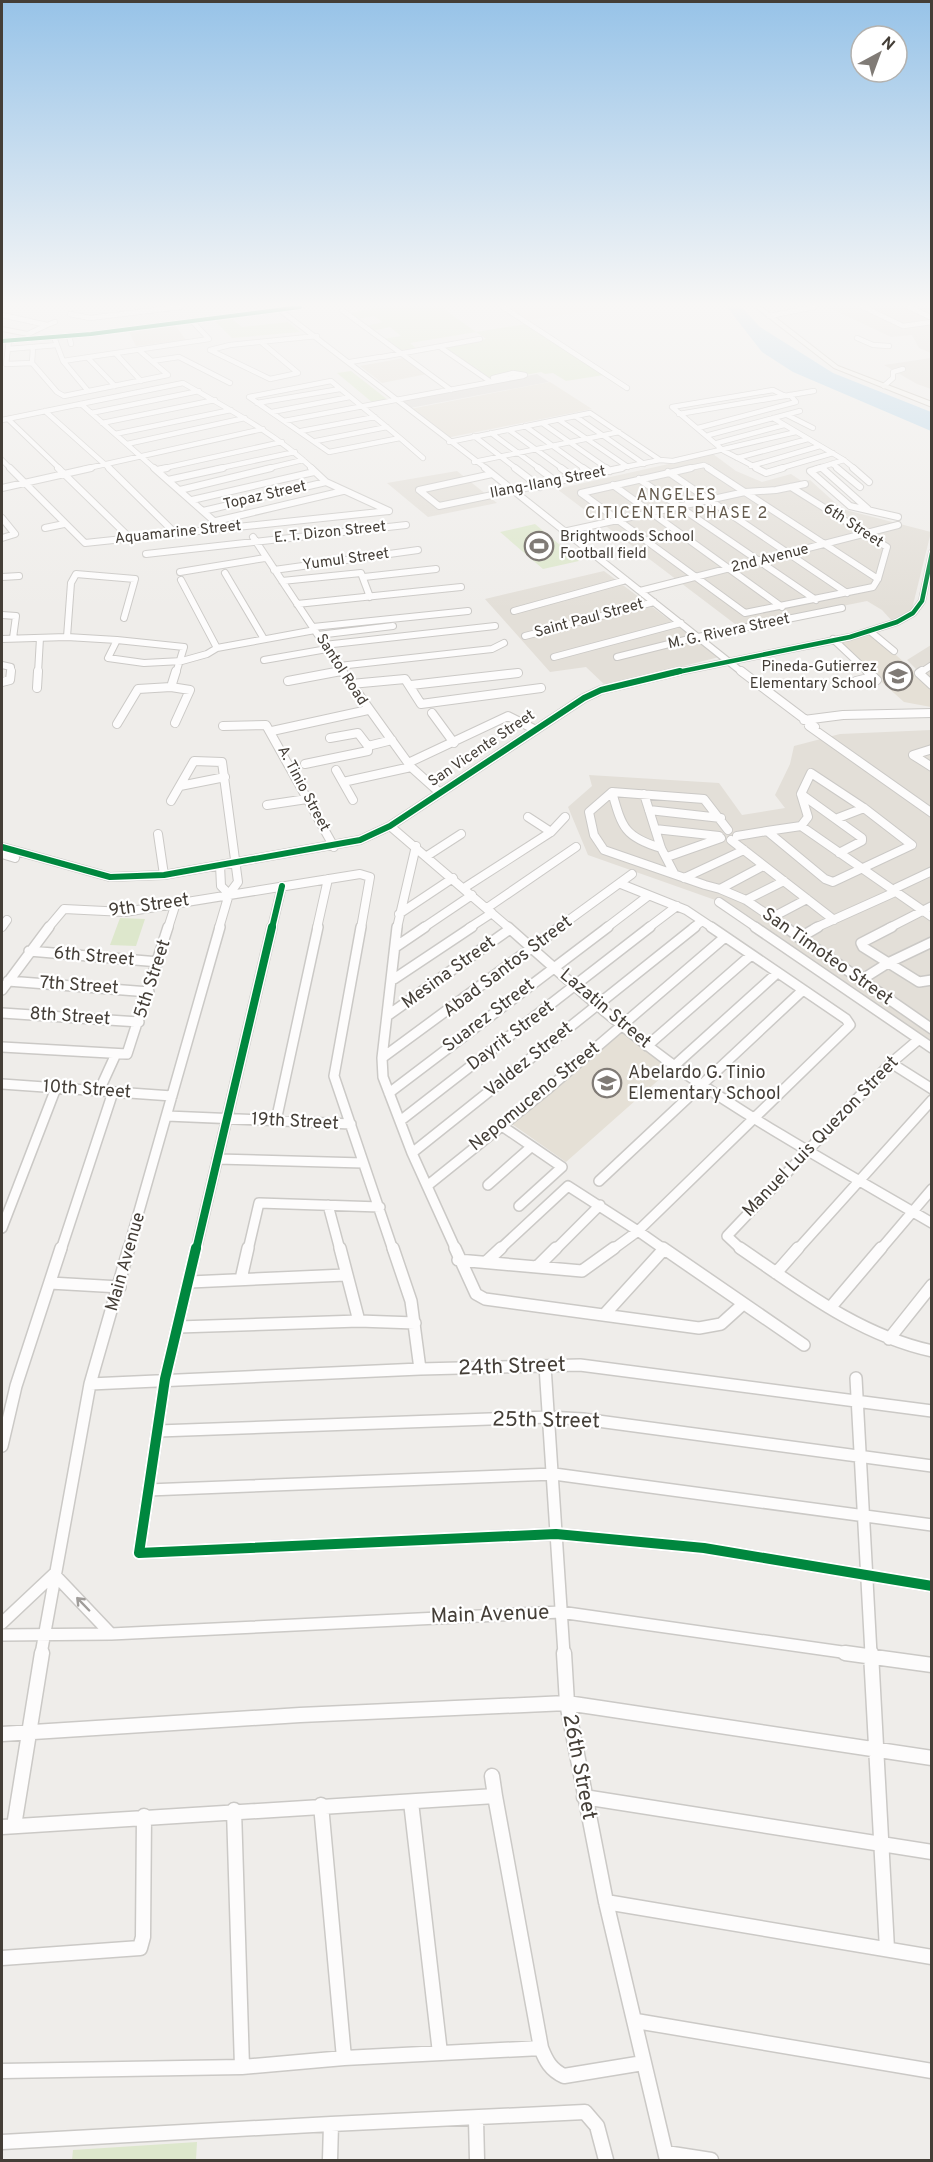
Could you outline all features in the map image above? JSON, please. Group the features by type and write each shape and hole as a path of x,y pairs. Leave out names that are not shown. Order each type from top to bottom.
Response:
{"street":[{"path":"5,419 61,408"},
{"path":"85,408 223,529"},
{"path":"91,413 116,408"},
{"path":"102,423 176,408"},
{"path":"228,408 282,442 326,482 342,491"},
{"path":"265,408 329,452 400,438"},
{"path":"272,412 293,408"},
{"path":"284,421 351,408"},
{"path":"363,408 423,458"},
{"path":"405,408 726,660 742,675 932,813"},
{"path":"674,408 679,414 709,435 724,451 751,466 771,473 833,453"},
{"path":"679,414 716,408"},
{"path":"698,428 774,408"},
{"path":"769,409 813,428"},
{"path":"115,434 231,410"},
{"path":"45,411 106,465 175,533"},
{"path":"709,435 800,411"},
{"path":"448,442 590,413 660,460"},
{"path":"575,416 644,464"},
{"path":"301,431 375,417"},
{"path":"127,444 245,418"},
{"path":"773,418 844,459 870,482"},
{"path":"5,419 130,538"},
{"path":"559,420 628,467"},
{"path":"542,423 610,471"},
{"path":"717,443 784,425"},
{"path":"525,426 593,475"},
{"path":"316,441 387,427"},
{"path":"2,488 263,429"},
{"path":"509,430 576,479"},
{"path":"474,462 619,432"},
{"name":"Ilang-Ilang Street","path":"489,474 418,490 436,506 540,487 660,460 672,462 796,432"},
{"path":"492,433 558,483"},
{"path":"474,436 540,487"},
{"path":"738,458 808,439"},
{"path":"157,470 282,442"},
{"path":"751,466 820,446"},
{"path":"168,480 294,452"},
{"path":"844,459 810,471 850,506 898,518"},
{"name":"Aquamarine Street","path":"2,460 85,543 388,511 342,491"},
{"path":"180,490 303,460"},
{"path":"832,464 860,487"},
{"path":"703,465 878,579 873,587 745,613 582,492 668,472 703,465"},
{"path":"821,467 872,513"},
{"path":"192,500 314,472"},
{"path":"668,472 847,593"},
{"path":"639,479 816,600"},
{"name":"Topaz Street","path":"203,511 326,482"},
{"path":"563,532 708,499 805,484"},
{"path":"612,485 782,607"},
{"name":"6th Street","path":"791,487 888,548 878,579"},
{"path":"216,521 342,491"},
{"path":"2,518 15,534 2,538"},
{"path":"45,528 64,524"},
{"name":"E. T. Dizon Street","path":"147,554 254,539 406,525"},
{"name":"2nd Avenue","path":"640,591 898,525"},
{"name":"Santol Road","path":"254,539 368,710 409,765 440,793"},
{"name":"Yumul Street","path":"274,570 418,550"},
{"name":"San Vicente Street","path":"2,847 110,877 164,875 334,847 360,840 390,826 601,690 726,660 871,632 914,613 929,581 932,553"},
{"path":"180,572 265,558"},
{"path":"282,581 436,569"},
{"path":"225,573 264,639"},
{"path":"68,637 71,583 76,574 135,579 124,618"},
{"path":"362,575 370,597"},
{"path":"2,577 19,576"},
{"path":"181,580 218,648"},
{"path":"514,611 624,581 640,591 652,603"},
{"path":"297,604 461,587"},
{"name":"Saint Paul Street","path":"525,636 652,603"},
{"name":"M. G. Rivera Street","path":"617,657 842,608"},
{"path":"117,640 108,658 178,661 205,655 218,648 264,639 468,611"},
{"path":"2,615 16,616 13,638"},
{"path":"554,657 678,624"},
{"path":"315,631 393,626"},
{"path":"264,660 326,647 495,626"},
{"path":"871,632 894,651"},
{"path":"2,639 68,637 182,646 184,647 171,687"},
{"path":"37,688 40,638"},
{"path":"833,639 874,679 856,681"},
{"path":"288,681 341,668 492,649 504,643"},
{"path":"2,665 11,667 10,680 2,682"},
{"path":"931,683 919,673 932,665"},
{"path":"411,685 518,673"},
{"path":"351,684 402,678 411,685 421,704 541,688"},
{"path":"117,724 138,689 171,687 190,690 175,723"},
{"path":"223,726 262,724 272,731 368,710"},
{"path":"432,713 454,743"},
{"path":"804,720 843,714 932,713"},
{"path":"343,782 409,765 508,716 536,730"},
{"name":"A. Tinio Street","path":"272,731 334,847"},
{"path":"330,738 358,734 368,746"},
{"path":"368,746 392,740"},
{"path":"305,764 368,751 368,746"},
{"path":"932,749 913,755 932,767"},
{"path":"171,801 194,761 222,762 225,777 180,786"},
{"path":"336,770 353,800"},
{"path":"873,770 932,807"},
{"path":"765,830 830,881 837,881 863,870 912,845 864,808 814,774 808,775 801,794 808,817 801,826"},
{"name":"Main Avenue","path":"224,888 237,884 225,777"},
{"path":"661,848 630,838 623,830 612,792 705,799 728,830"},
{"name":"San Timoteo Street","path":"612,792 589,812 599,845 604,850 746,900 929,1024"},
{"path":"644,794 661,848 674,873"},
{"path":"801,794 838,818 862,839 839,853"},
{"path":"267,805 307,799"},
{"path":"838,818 864,808"},
{"path":"648,810 720,818"},
{"path":"528,817 551,832"},
{"path":"464,888 551,832 565,817"},
{"name":"Lazatin Street","path":"390,826 622,1025 674,1066 860,1181 932,1222"},
{"path":"655,829 734,838 765,830 801,826 892,890 932,923"},
{"path":"720,837 720,831 733,831 734,838 744,850 807,898 830,919"},
{"path":"158,834 164,875"},
{"path":"427,856 461,834"},
{"path":"667,857 720,837"},
{"path":"416,846 399,914 394,979 382,1058 383,1077 411,1153 458,1260 478,1297 699,1328 720,1324 742,1305"},
{"path":"394,979 576,847"},
{"path":"684,878 744,850"},
{"path":"2,854 15,858"},
{"name":"Main Avenue","path":"8,1827 29,1732 54,1574 90,1384 120,1287 167,1116 224,888 220,865"},
{"path":"720,889 763,866"},
{"path":"799,938 830,919 932,871"},
{"name":"9th Street","path":"2,990 29,951 64,909 125,912 176,903 224,888 282,886 365,874 370,880 334,1076 351,1124"},
{"name":"Abad Santos Street","path":"382,1058 457,1006 632,874"},
{"path":"399,914 453,878"},
{"path":"276,1121 328,879"},
{"path":"746,900 784,881"},
{"path":"458,1260 582,1271 638,1231 850,1025 702,921 677,906 621,884"},
{"path":"282,886 226,1118 190,1282 165,1379 139,1552 556,1534 704,1548 932,1586"},
{"path":"397,946 472,895"},
{"name":"Suarez Street","path":"388,1093 648,896"},
{"path":"771,918 807,898"},
{"path":"719,902 932,1048"},
{"name":"5th Street","path":"115,1056 127,1054 159,962 176,903"},
{"name":"Dayrit Street","path":"400,1121 677,906"},
{"path":"932,906 918,911 861,943 922,984 932,980"},
{"path":"918,911 932,917"},
{"name":"Valdez Street","path":"411,1153 702,921"},
{"name":"Mesina Street","path":"387,1016 510,929"},
{"name":"Nepomuceno Street","path":"427,1186 725,937"},
{"path":"861,980 888,963 932,942"},
{"name":"6th Street","path":"29,951 159,962"},
{"path":"647,1046 750,956"},
{"path":"674,1066 776,974"},
{"name":"7th Street","path":"8,981 149,992"},
{"path":"599,1182 803,990"},
{"name":"8th Street","path":"2,1013 139,1022"},
{"name":"Manuel Luis Quezon Street","path":"776,1273 735,1245 727,1236 891,1063 918,1040"},
{"path":"2,1047 115,1056 99,1091"},
{"path":"891,1063 932,1089"},
{"name":"10th Street","path":"2,1084 172,1096"},
{"path":"2,1228 56,1088"},
{"path":"2,1446 16,1386 113,1092"},
{"path":"932,1100 776,1273 830,1308 888,1338 909,1348 932,1351"},
{"name":"19th Street","path":"167,1116 351,1124"},
{"path":"351,1124 411,1300 420,1369"},
{"path":"501,1126 562,1167 519,1206"},
{"path":"488,1185 531,1147"},
{"path":"217,1159 363,1163"},
{"path":"486,1262 564,1187 571,1187 804,1345"},
{"path":"830,1308 932,1189"},
{"path":"241,1279 259,1203 380,1207"},
{"path":"328,1205 359,1322"},
{"path":"537,1268 600,1205"},
{"path":"604,1315 664,1249"},
{"path":"190,1282 345,1275"},
{"path":"50,1283 120,1287"},
{"path":"888,1338 932,1286"},
{"path":"178,1327 359,1322 415,1323"},
{"name":"24th Street","path":"90,1384 420,1369 580,1365 932,1411"},
{"name":"26th Street","path":"545,1366 554,1474 560,1612 567,1702 606,1902 667,2157"},
{"path":"856,1378 887,1949"},
{"name":"25th Street","path":"158,1431 548,1417 583,1419 932,1466"},
{"path":"148,1490 554,1474 932,1525"},
{"path":"2,1623 54,1574 111,1634"},
{"name":"Main Avenue","path":"2,1635 111,1634 560,1612 932,1665"},
{"path":"2,1734 300,1715 567,1702 932,1758"},
{"path":"492,1776 541,2048 546,2064 554,2072 564,2076 643,2063"},
{"path":"8,1827 234,1810 495,1796"},
{"path":"584,1797 932,1852"},
{"path":"411,1802 440,2053"},
{"path":"321,1806 344,2058"},
{"path":"234,1810 242,2067"},
{"path":"2,1958 140,1948 143,1937 144,1816"},
{"path":"606,1902 932,1957"},
{"path":"636,2020 932,2071"},
{"path":"2,2071 242,2067 344,2058 541,2048"},
{"path":"2,2142 332,2124 591,2114 596,2121 606,2160"},
{"path":"476,2119 477,2160"},
{"path":"330,2160 332,2124"},
{"path":"667,2157 711,2160"}],"shaded area":[{"path":"590,408 592,409 446,438 410,409"},
{"path":"713,454 736,471 762,482 791,474 803,482 810,480 842,509 931,532 911,613 892,621 882,610 867,601 739,627 557,489"},
{"path":"457,471 497,503 428,517 387,483"},
{"path":"604,571 719,657 606,686 586,667 550,672 485,599"},
{"name":"Pineda-Gutierrez Elementary School","path":"871,633 931,686 931,707 904,702 835,640"},
{"path":"931,645 931,684 907,660"},
{"path":"931,730 931,1049 718,901 588,855 568,807 592,786 589,775 719,783 742,815 785,808 775,795 790,764 794,746 840,734"},
{"name":"Abelardo G. Tinio Elementary School","path":"623,1030 671,1069 566,1162 512,1124"}],"green space":[{"name":"Brightwoods School Football field","path":"535,524 579,561 543,569 500,532"},
{"path":"120,918 145,919 136,946 110,945"},
{"path":"197,2142 196,2160 72,2160 73,2150"}],"water":[{"path":"877,408 921,408 931,412 931,431"}],"cycle path":[{"path":"2,847 110,877 164,875 360,840 390,826 584,698 601,690 726,660 824,643 897,622 913,613 922,601 932,553"},
{"path":"282,886 165,1379 139,1553 556,1534 704,1548 932,1586"}],"place":[{"name":"Brightwoods School Football field","path":"539,546"},
{"name":"Pineda-Gutierrez Elementary School","path":"898,676"},
{"name":"Abelardo G. Tinio Elementary School","path":"607,1083"}],"district":[{"name":"ANGELES CITICENTER PHASE 2","path":"677,505"}]}
